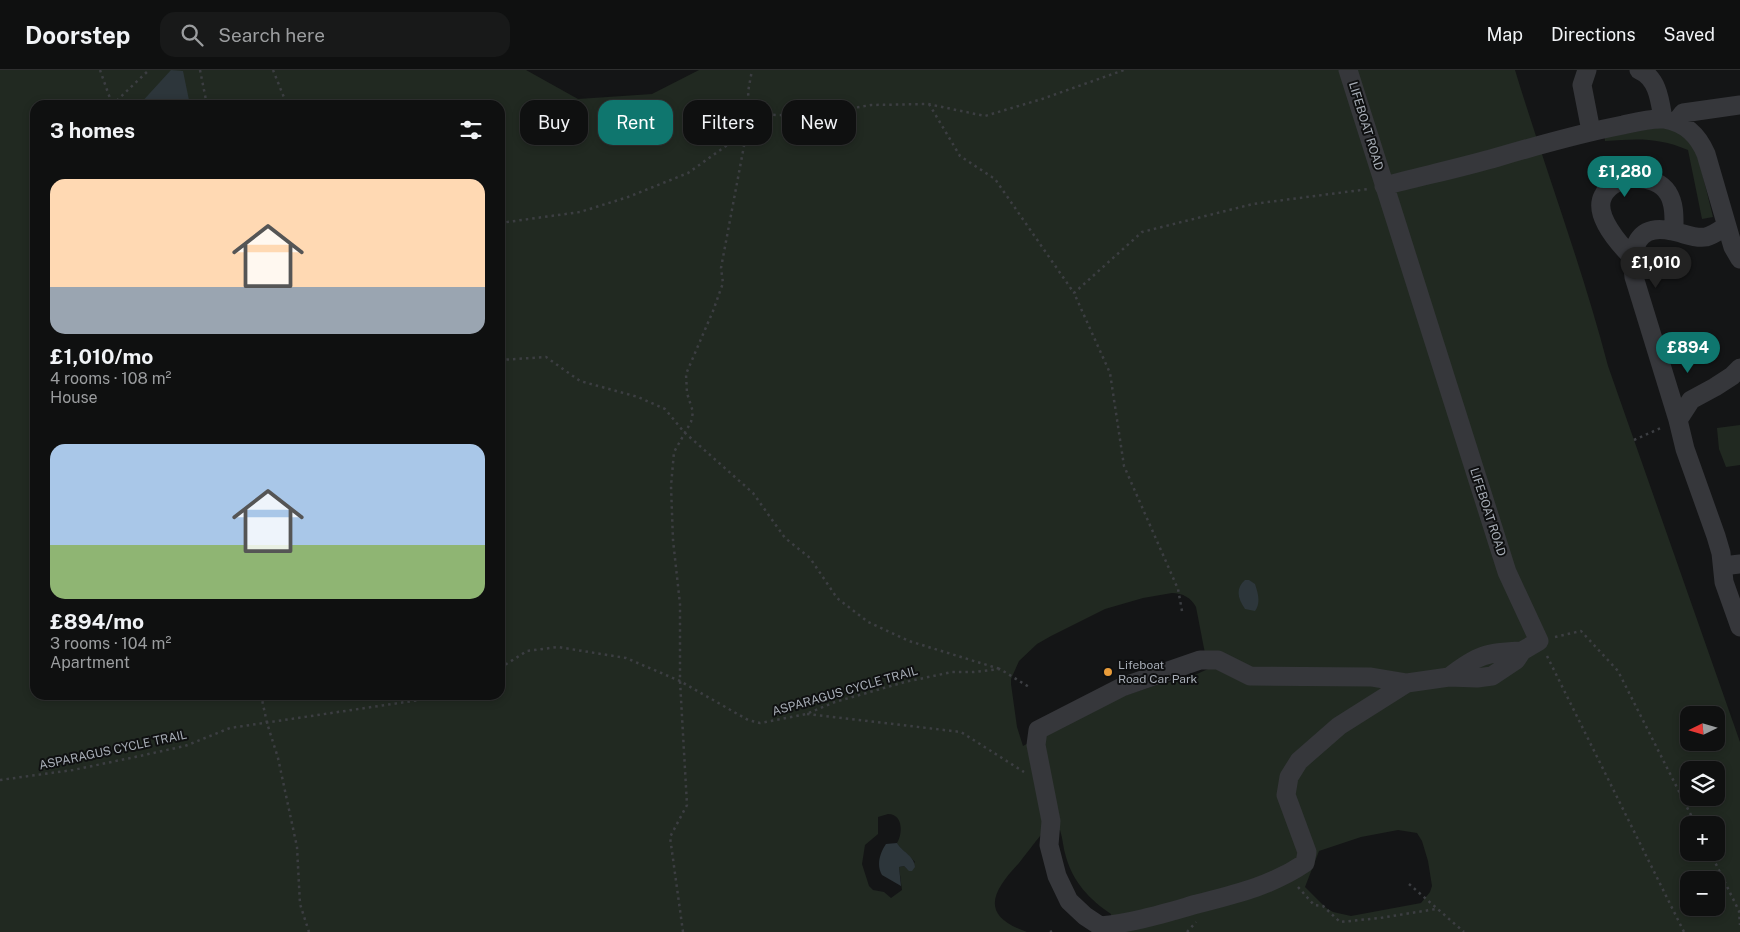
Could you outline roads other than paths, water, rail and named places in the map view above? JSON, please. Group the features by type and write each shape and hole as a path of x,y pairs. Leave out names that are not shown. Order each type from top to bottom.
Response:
{"street":[{"name":"LIFEBOAT ROAD","path":"1348,70 1507,572 1540,641 1522,651 1486,654 1467,663 1449,677 1407,683"},
{"path":"1587,70 1582,85 1591,131"},
{"path":"1639,70 1654,82 1670,121"},
{"path":"1670,121 1683,113 1740,105"},
{"path":"1384,186 1591,131 1643,121 1670,121 1689,130 1700,140 1706,154 1733,247 1740,259"},
{"path":"1633,258 1616,241 1603,215 1602,196 1614,184 1622,180 1646,179 1662,186 1669,194 1672,203 1674,231"},
{"path":"1726,226 1717,233 1707,237 1696,237 1658,228 1649,230 1640,236 1633,258 1634,278 1678,420 1685,449 1718,544 1731,565 1724,582 1740,628"},
{"path":"1678,420 1690,400 1715,387 1732,376 1740,368"},
{"path":"1665,378 1689,393 1701,393"},
{"path":"1200,660 1218,660 1250,676 1371,677 1407,683 1339,726 1300,761 1289,777 1286,795 1307,852 1305,864 1276,881 1235,895 1128,923 1100,926 1085,916 1070,901 1057,876 1049,845 1051,821 1036,745 1038,730 1122,687 1200,660"}],"place":[{"name":"Lifeboat Road Car Park","path":"1108,672"}]}
